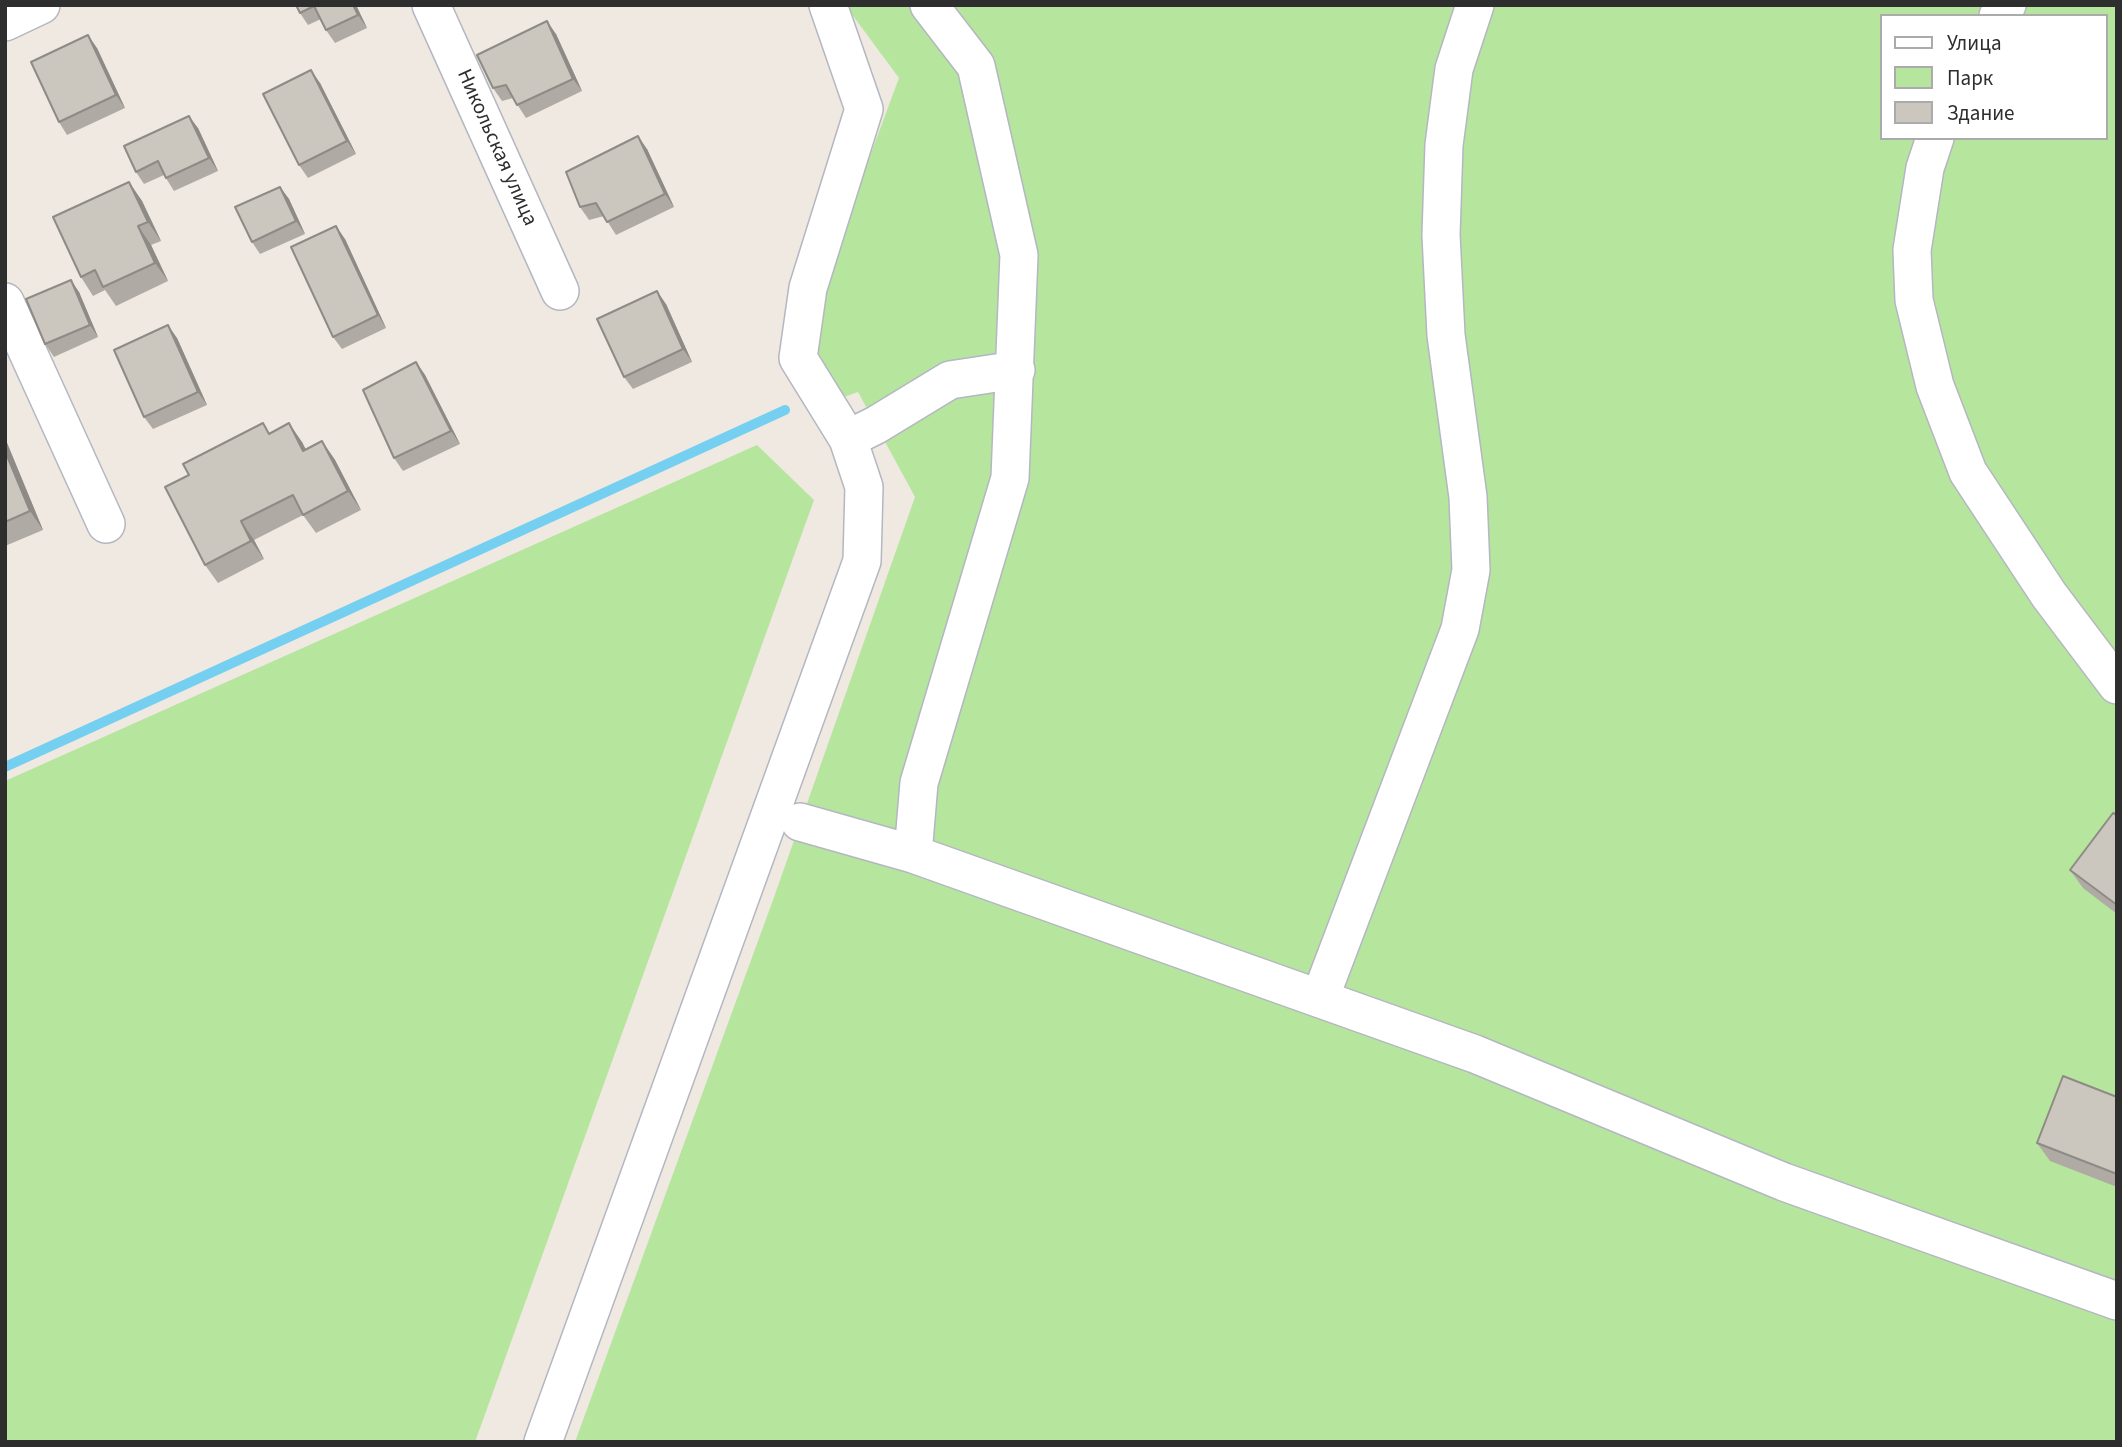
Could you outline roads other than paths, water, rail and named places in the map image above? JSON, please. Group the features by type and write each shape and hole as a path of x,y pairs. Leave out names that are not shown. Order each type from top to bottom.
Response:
{"street":[{"path":"5,22 41,5"},
{"name":"Никольская улица","path":"431,5 560,291"},
{"path":"543,1442 862,561 864,487 848,439 798,358 808,288 864,109 828,5"},
{"path":"913,854 919,783 1010,478 1019,255 976,66 929,5"},
{"path":"1320,998 1460,629 1471,570 1468,497 1446,335 1441,235 1444,145 1454,69 1475,5"},
{"path":"1934,140 1925,168 1912,250 1914,300 1935,386 1968,472 2049,595 2117,685"},
{"path":"5,302 106,524"},
{"path":"848,439 950,380 1016,370"},
{"path":"800,822 913,854 1475,1054 1784,1182 2117,1301"}],"waterway":[{"path":"5,767 785,410"}]}
